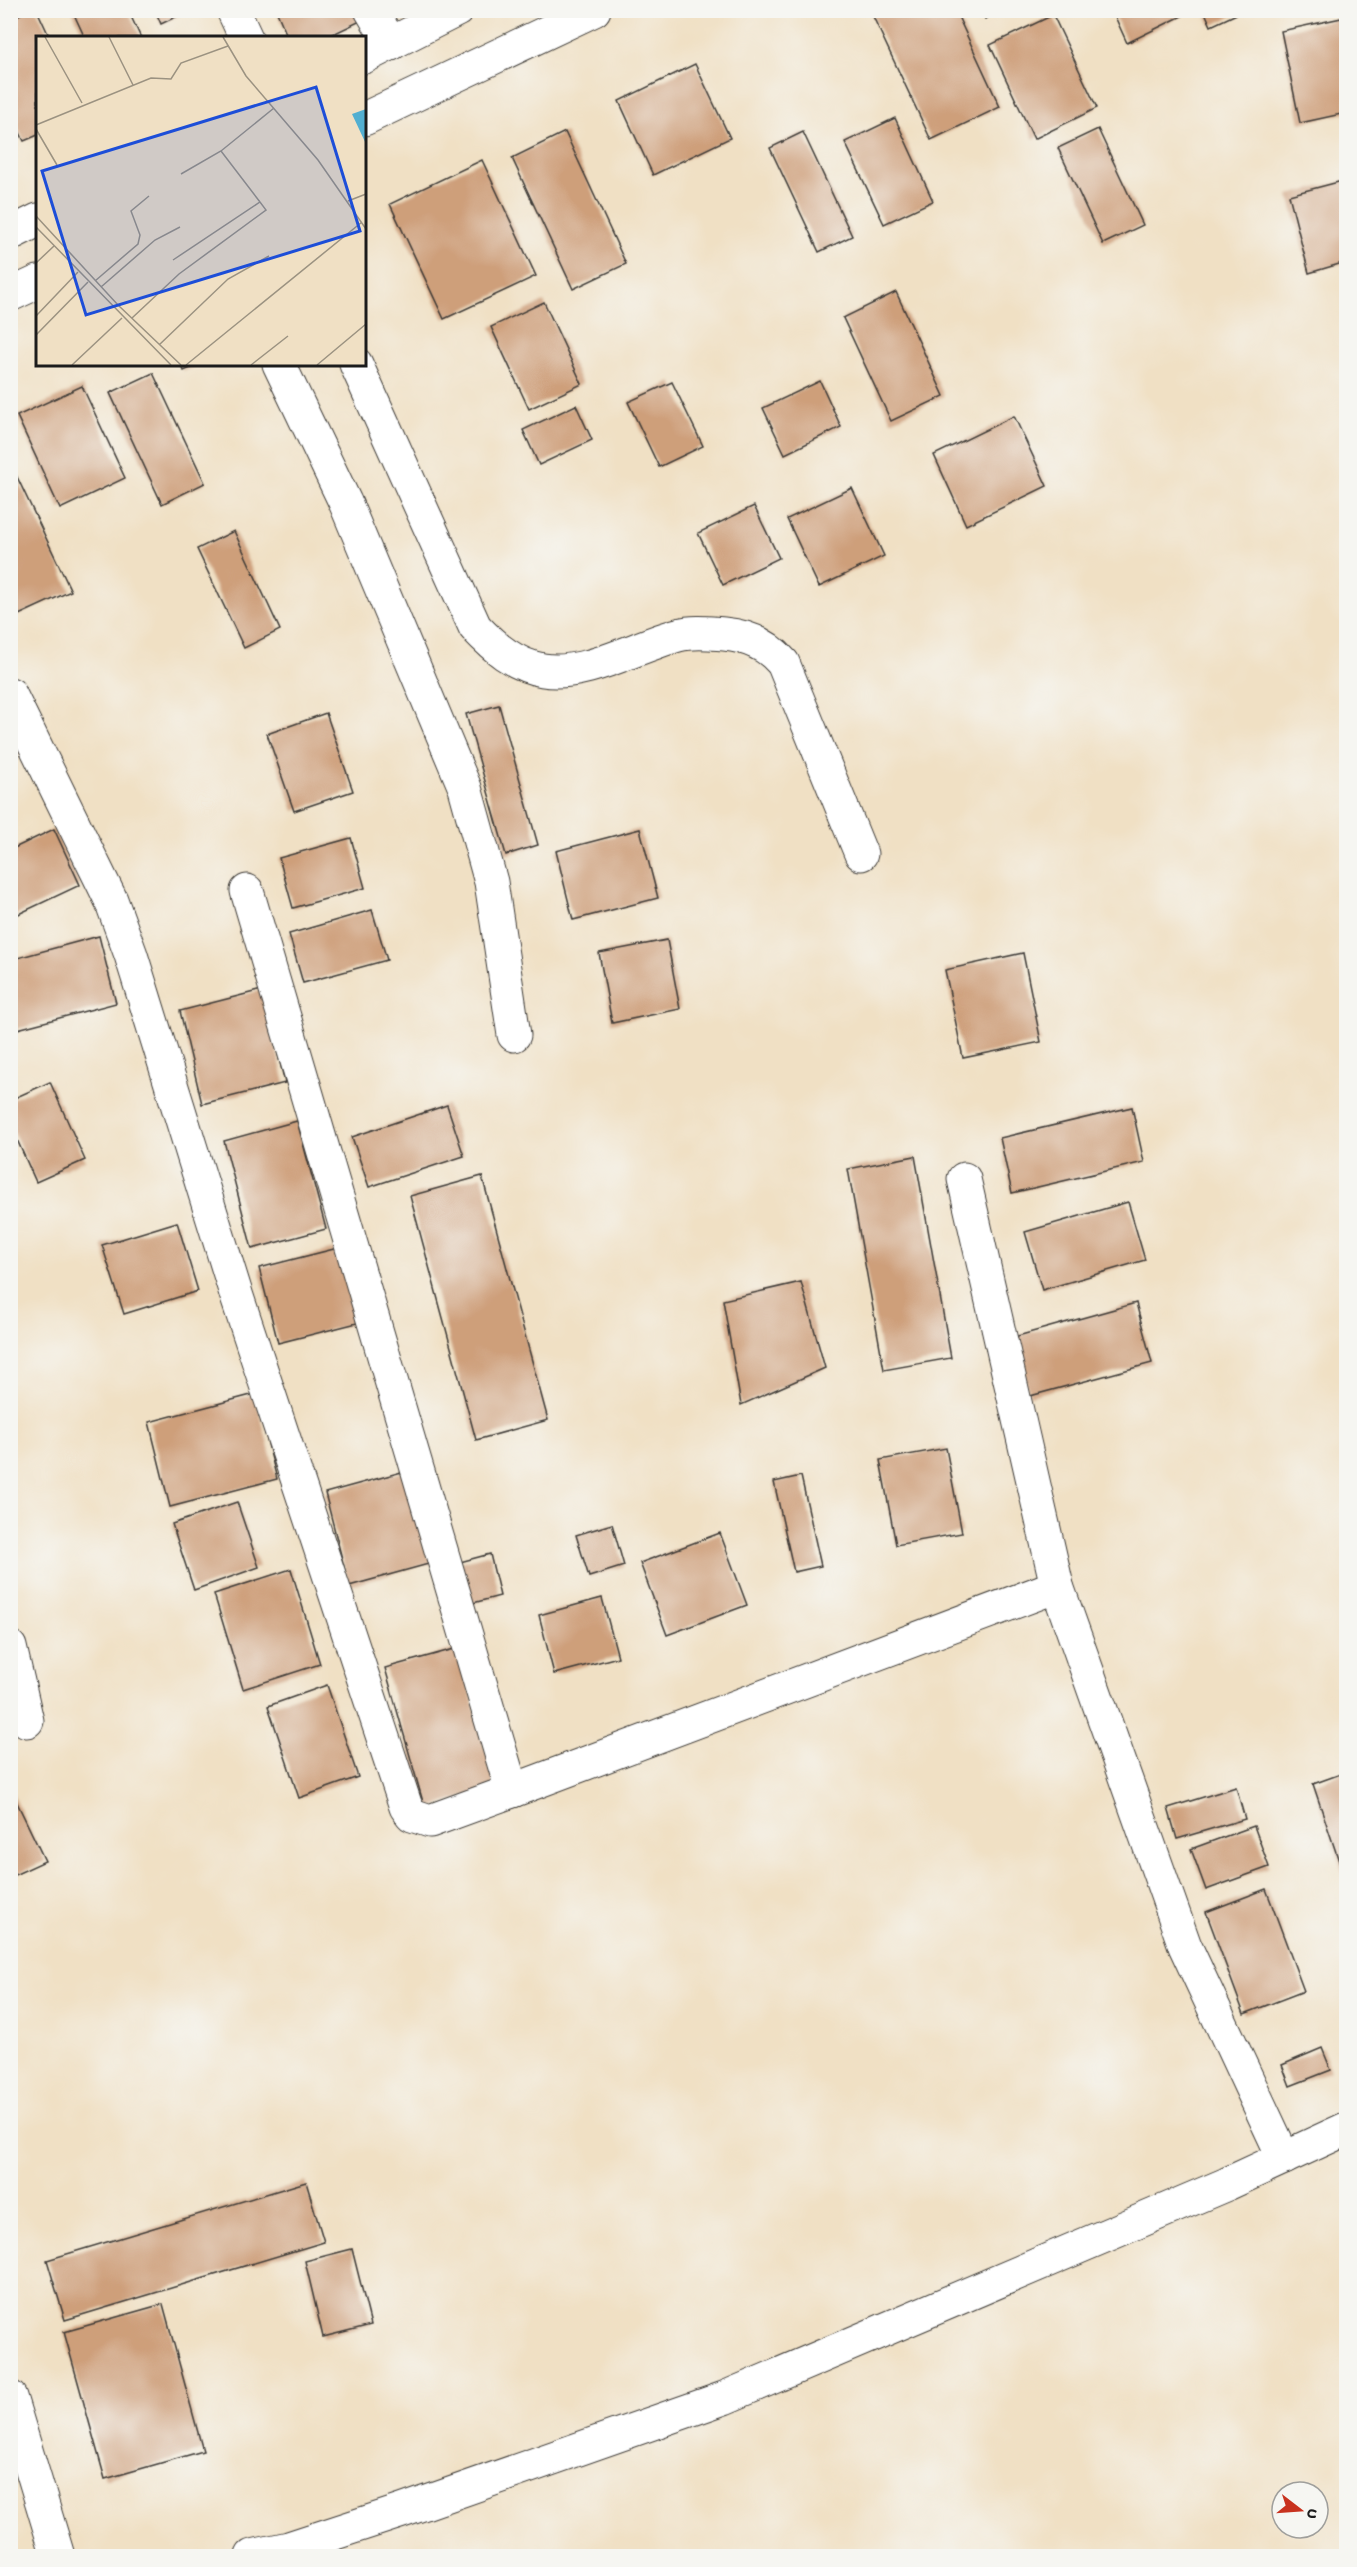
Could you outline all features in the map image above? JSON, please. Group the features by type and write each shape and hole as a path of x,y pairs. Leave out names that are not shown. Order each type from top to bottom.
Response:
{"main road":[{"path":"232,10 245,36"},
{"path":"371,10 378,50 457,10"},
{"path":"366,118 594,10"},
{"path":"10,234 36,221"},
{"path":"10,296 36,283"},
{"path":"280,366 345,502 465,788 491,882 514,1035"},
{"path":"357,366 475,627 494,647 517,662 542,670 572,671 680,634 703,633 748,638 773,652 783,663 861,854"},
{"path":"10,694 111,900 237,1297 406,1807 412,1815 430,1821 1057,1586"},
{"path":"247,891 512,1791"},
{"path":"964,1179 1057,1586 1185,1946 1284,2157"},
{"path":"10,1647 27,1721"},
{"path":"252,2556 290,2552 724,2397 1227,2184 1347,2129"},
{"path":"10,2397 58,2556"}],"building":[{"path":"29,10 37,10 49,36 36,36 36,136 24,141 10,112 10,19"},
{"path":"72,10 128,10 140,36 84,36"},
{"path":"155,10 190,10 161,24"},
{"path":"276,10 370,10 373,15 329,36 287,36"},
{"path":"870,10 955,10 1000,107 931,140"},
{"path":"981,10 1003,10 985,19"},
{"path":"1112,10 1194,10 1127,43"},
{"path":"1204,10 1245,10 1211,26"},
{"path":"1053,15 1097,108 1034,139 990,45"},
{"path":"1346,17 1346,113 1300,123 1281,31"},
{"path":"695,64 730,138 653,175 619,101"},
{"path":"895,118 933,201 884,224 845,142"},
{"path":"1098,129 1143,225 1103,244 1058,148"},
{"path":"565,132 626,264 573,289 512,158"},
{"path":"803,132 852,236 819,252 770,148"},
{"path":"482,160 536,276 444,319 390,204"},
{"path":"1346,180 1346,262 1309,273 1289,195"},
{"path":"896,292 944,396 891,421 843,318"},
{"path":"544,302 582,384 529,409 491,327"},
{"path":"182,366 195,366 184,371"},
{"path":"153,373 205,483 162,504 110,393"},
{"path":"820,381 841,427 785,454 763,408"},
{"path":"672,382 703,446 659,467 628,402"},
{"path":"82,386 125,478 60,509 17,416"},
{"path":"576,405 592,440 539,465 523,430"},
{"path":"1014,416 1047,486 966,525 934,455"},
{"path":"10,462 71,591 10,619"},
{"path":"852,488 884,556 819,587 787,519"},
{"path":"754,506 779,558 723,585 698,533"},
{"path":"234,531 280,630 244,648 197,549"},
{"path":"499,705 538,845 506,855 466,714"},
{"path":"326,713 353,791 294,811 267,734"},
{"path":"54,829 80,885 10,918 10,850"},
{"path":"640,829 658,898 573,920 556,851"},
{"path":"351,838 365,888 293,908 279,858"},
{"path":"372,910 387,960 303,983 289,934"},
{"path":"99,936 116,1003 10,1031 10,960"},
{"path":"667,940 680,1009 612,1023 599,953"},
{"path":"1023,953 1041,1042 963,1058 945,970"},
{"path":"262,990 285,1083 202,1104 180,1011"},
{"path":"50,1082 85,1160 36,1182 10,1124 10,1100"},
{"path":"447,1105 464,1156 369,1187 352,1137"},
{"path":"1132,1107 1144,1162 1012,1193 1000,1138"},
{"path":"297,1121 326,1229 252,1249 224,1141"},
{"path":"915,1156 951,1358 884,1370 848,1169"},
{"path":"482,1176 548,1420 476,1440 410,1196"},
{"path":"1128,1202 1145,1260 1042,1290 1025,1232"},
{"path":"177,1222 198,1291 124,1314 102,1245"},
{"path":"338,1248 357,1323 278,1343 259,1268"},
{"path":"801,1282 825,1368 741,1405 723,1300"},
{"path":"1136,1303 1152,1363 1030,1396 1014,1337"},
{"path":"255,1394 277,1479 170,1507 149,1422"},
{"path":"946,1448 962,1533 896,1545 880,1460"},
{"path":"409,1470 432,1563 349,1586 325,1493"},
{"path":"801,1476 821,1566 794,1572 774,1482"},
{"path":"237,1502 259,1567 194,1590 172,1524"},
{"path":"612,1524 624,1566 589,1577 576,1535"},
{"path":"720,1533 747,1605 667,1635 640,1563"},
{"path":"490,1554 500,1596 469,1604 460,1562"},
{"path":"291,1569 320,1664 243,1689 214,1594"},
{"path":"602,1598 618,1657 554,1674 539,1615"},
{"path":"458,1648 497,1788 425,1809 385,1668"},
{"path":"327,1685 358,1777 299,1798 268,1706"},
{"path":"1346,1772 1346,1882 1313,1784"},
{"path":"1236,1787 1245,1819 1177,1839 1168,1808"},
{"path":"10,1788 45,1861 10,1877"},
{"path":"1254,1826 1269,1867 1206,1890 1191,1849"},
{"path":"1266,1889 1304,1991 1244,2014 1206,1912"},
{"path":"1322,2048 1331,2070 1290,2086 1282,2065"},
{"path":"306,2182 324,2242 65,2320 47,2260"},
{"path":"352,2249 371,2325 323,2337 305,2261"},
{"path":"163,2304 203,2451 105,2479 64,2332"}]}
